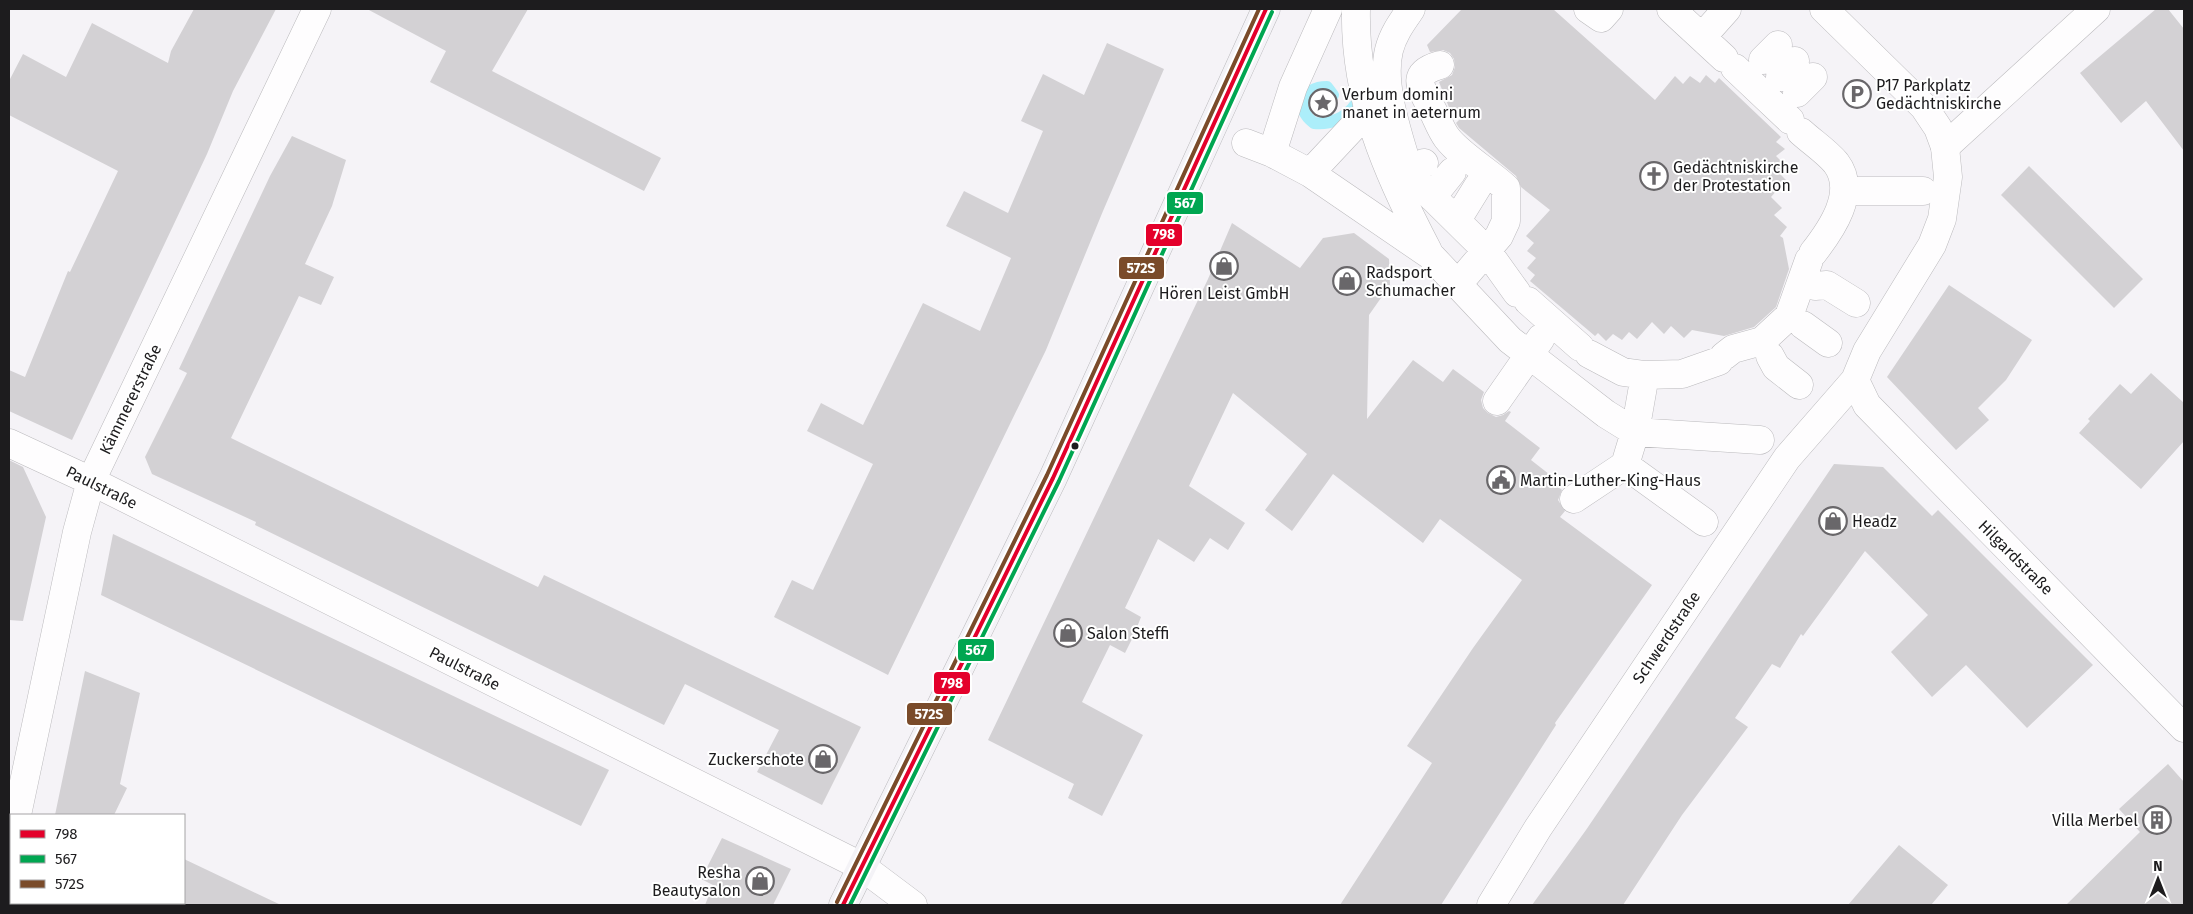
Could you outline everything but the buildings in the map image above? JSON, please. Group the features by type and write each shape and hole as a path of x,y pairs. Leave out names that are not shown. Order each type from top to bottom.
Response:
{"main road":[{"path":"843,905 1054,478 1266,9"}],"street":[{"name":"Kämmererstraße","path":"17,814 77,532 91,481 317,9"},
{"path":"1272,152 1293,87 1328,9"},
{"path":"1588,9 1601,18 1609,9"},
{"path":"1246,143 1272,152 1310,173 1430,255 1458,284 1623,372 1646,375 1682,374 1721,359 1733,349 1766,349 1796,321 1807,287 1811,256 1828,234 1838,215 1845,191 1842,177 1836,164 1772,85 1702,37 1671,9"},
{"path":"1702,37 1727,9"},
{"name":"Schwerdstraße","path":"1491,905 1538,828 1787,458 1855,380 1867,351 1932,245 1942,219 1948,177 1945,147 1938,128 1924,107 1824,9"},
{"path":"1945,147 2096,9"},
{"path":"1317,35 1391,63 1431,151 1430,255"},
{"path":"1391,63 1431,151 1432,197 1487,251 1606,414 1635,432 1760,440"},
{"path":"1391,63 1431,151 1506,188 1506,221 1487,251 1458,284"},
{"path":"1310,173 1391,63"},
{"path":"1382,221 1431,151"},
{"path":"1457,220 1483,178"},
{"path":"1845,191 1923,191"},
{"path":"1807,287 1827,285 1856,303"},
{"path":"1796,321 1828,343"},
{"path":"1496,401 1546,332"},
{"path":"1766,349 1776,367 1799,385"},
{"path":"1574,499 1625,465 1635,432 1646,375"},
{"name":"Hilgardstraße","path":"1855,380 1867,406 2184,728"},
{"name":"Paulstraße","path":"9,443 91,481 861,866 913,905"},
{"path":"1625,465 1704,522"}],"waterway":[{"path":"1333,95 1327,87 1318,88 1307,94 1304,99 1304,111 1314,123 1326,123 1337,120 1343,117 1356,104"}],"transit line":[{"name":"572S","path":"837,902 1047,475 1259,9"},
{"name":"798","path":"843,905 1053,478 1266,9"},
{"name":"567","path":"850,905 1059,481 1272,12"}],"place":[{"name":"P17 Parkplatz Gedächtniskirche","path":"1857,94"},
{"name":"Verbum domini manet in aeternum","path":"1323,103"},
{"name":"Gedächtniskirche der Protestation","path":"1654,176"},
{"name":"Hören Leist GmbH","path":"1224,266"},
{"name":"Radsport Schumacher","path":"1347,281"},
{"name":"Martin-Luther-King-Haus","path":"1501,480"},
{"name":"Headz","path":"1833,521"},
{"name":"Salon Steffi","path":"1068,633"},
{"name":"Zuckerschote","path":"823,759"},
{"name":"Villa Merbel","path":"2157,820"},
{"name":"Resha Beautysalon","path":"760,881"}]}
